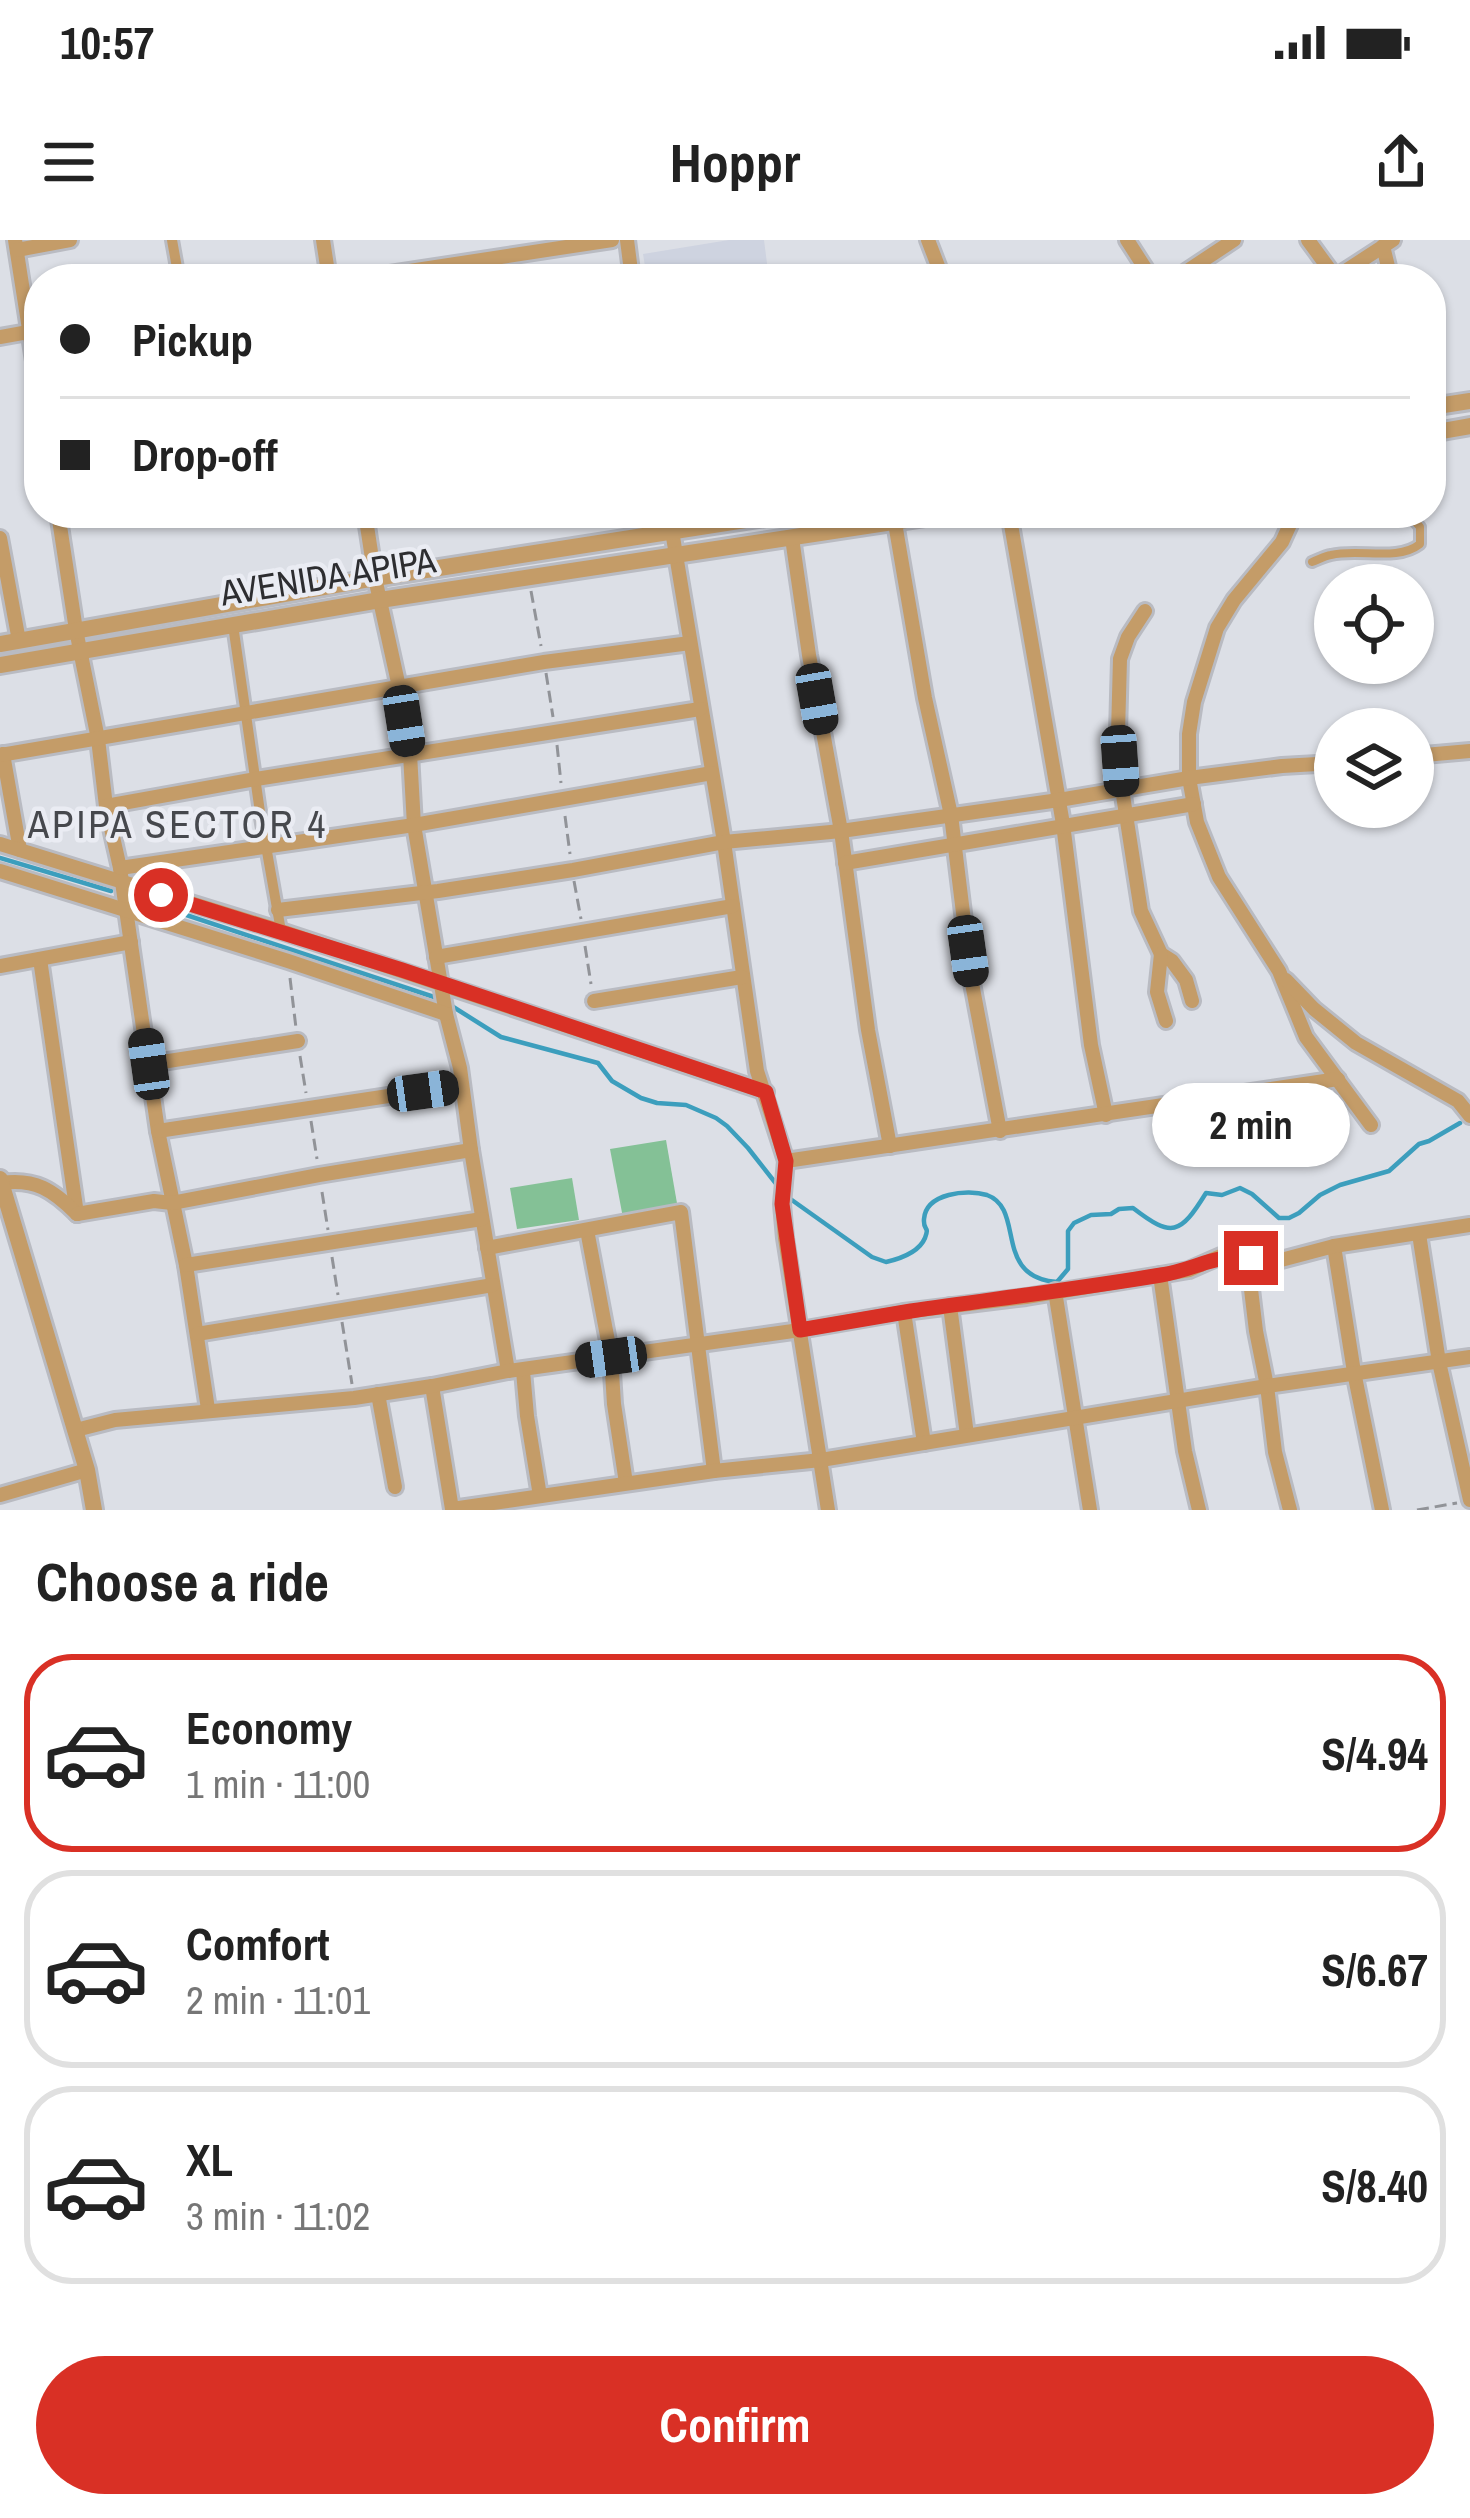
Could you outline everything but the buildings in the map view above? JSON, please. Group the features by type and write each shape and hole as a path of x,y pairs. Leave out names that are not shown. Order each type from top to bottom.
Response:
{"street":[{"path":"24,283 16,245 70,240"},
{"path":"456,264 612,240"},
{"path":"1198,264 1234,240"},
{"path":"1356,264 1388,243"},
{"path":"60,528 208,1409"},
{"path":"367,528 410,754 414,825 446,1014 460,1068 493,1286 540,1496"},
{"name":"AVENIDA APIPA","path":"9,643 638,528"},
{"path":"671,528 757,1072 786,1161 782,1204 829,1510"},
{"name":"AVENIDA APIPA","path":"0,665 380,600 861,528"},
{"path":"896,528 951,815 971,978 1000,1131"},
{"path":"1013,528 1063,824 1091,1045 1106,1114"},
{"path":"1288,528 1217,628 1194,702 1189,778 1197,822 1219,877 1242,917 1279,971 1314,1009 1356,1043 1464,1098 1470,1116"},
{"path":"0,538 9,643"},
{"path":"792,538 890,1147"},
{"path":"1145,611 1120,659 1118,733 1138,899 1161,954 1157,992 1166,1021"},
{"path":"233,625 281,931"},
{"path":"20,850 2,754 544,662 690,643"},
{"path":"106,806 700,709"},
{"path":"1434,754 1470,751"},
{"path":"278,910 573,870 724,842 841,831 1189,778 1314,765"},
{"path":"121,876 267,846 712,773"},
{"path":"845,863 1194,804"},
{"path":"0,844 121,876 766,1092"},
{"path":"0,871 446,1014"},
{"path":"436,957 733,906"},
{"path":"0,966 131,942"},
{"path":"1161,954 1179,968 1192,1001"},
{"path":"40,959 76,1214"},
{"path":"1279,971 1306,1037 1371,1125"},
{"path":"594,1001 742,977"},
{"path":"149,1064 298,1041"},
{"path":"786,1161 1338,1079"},
{"path":"158,1131 461,1085"},
{"path":"76,1214 154,1201 172,1203 471,1150"},
{"path":"76,1214 51,1190 24,1181 1,1181 76,1430 94,1510"},
{"path":"487,1248 681,1212 714,1471"},
{"path":"186,1265 482,1219"},
{"path":"76,1430 115,1420 378,1394 1160,1275 1189,1270 1221,1256 1281,1260 1334,1246 1470,1225"},
{"path":"587,1230 611,1357 626,1483"},
{"path":"1419,1234 1439,1362 1470,1499"},
{"path":"1334,1246 1382,1510"},
{"path":"1251,1258 1256,1331 1275,1452 1290,1510"},
{"path":"1160,1275 1191,1485 1199,1510"},
{"path":"197,1334 493,1286"},
{"path":"1055,1291 1090,1510"},
{"path":"950,1306 967,1435"},
{"path":"904,1312 924,1443"},
{"path":"432,1386 452,1509 820,1460 1354,1372 1470,1358"},
{"path":"378,1394 395,1486"},
{"path":"0,1495 87,1470"}],"lane":[{"path":"1312,562 1331,555 1413,550 1420,544 1420,528"}],"path":[{"path":"1418,1510 1470,1499"}],"shaded area":[{"path":"729,240 764,240 767,264 645,264 643,254"}],"green space":[{"path":"666,1140 678,1209 623,1218 610,1149"},
{"path":"572,1178 579,1220 517,1229 510,1188"}],"waterway":[{"path":"0,858 111,891"},
{"path":"135,898 437,998"},
{"path":"447,1003 501,1037 598,1063 612,1081 641,1098 686,1105 716,1118 748,1148 781,1190"},
{"path":"789,1198 886,1262 922,1243 926,1210 932,1203 959,1193 987,1195 1005,1214 1024,1268 1057,1282 1068,1269 1068,1231 1091,1215 1133,1208 1157,1224 1174,1228 1189,1217 1206,1193 1222,1195 1240,1188 1279,1218 1289,1218 1340,1185 1389,1171 1419,1144 1460,1123"}],"district":[{"name":"APIPA SECTOR 4","path":"178,824"}],"route":[{"path":"161,895 766,1092 786,1161 784,1238 800,1330 1189,1270 1221,1256 1251,1258"}]}
